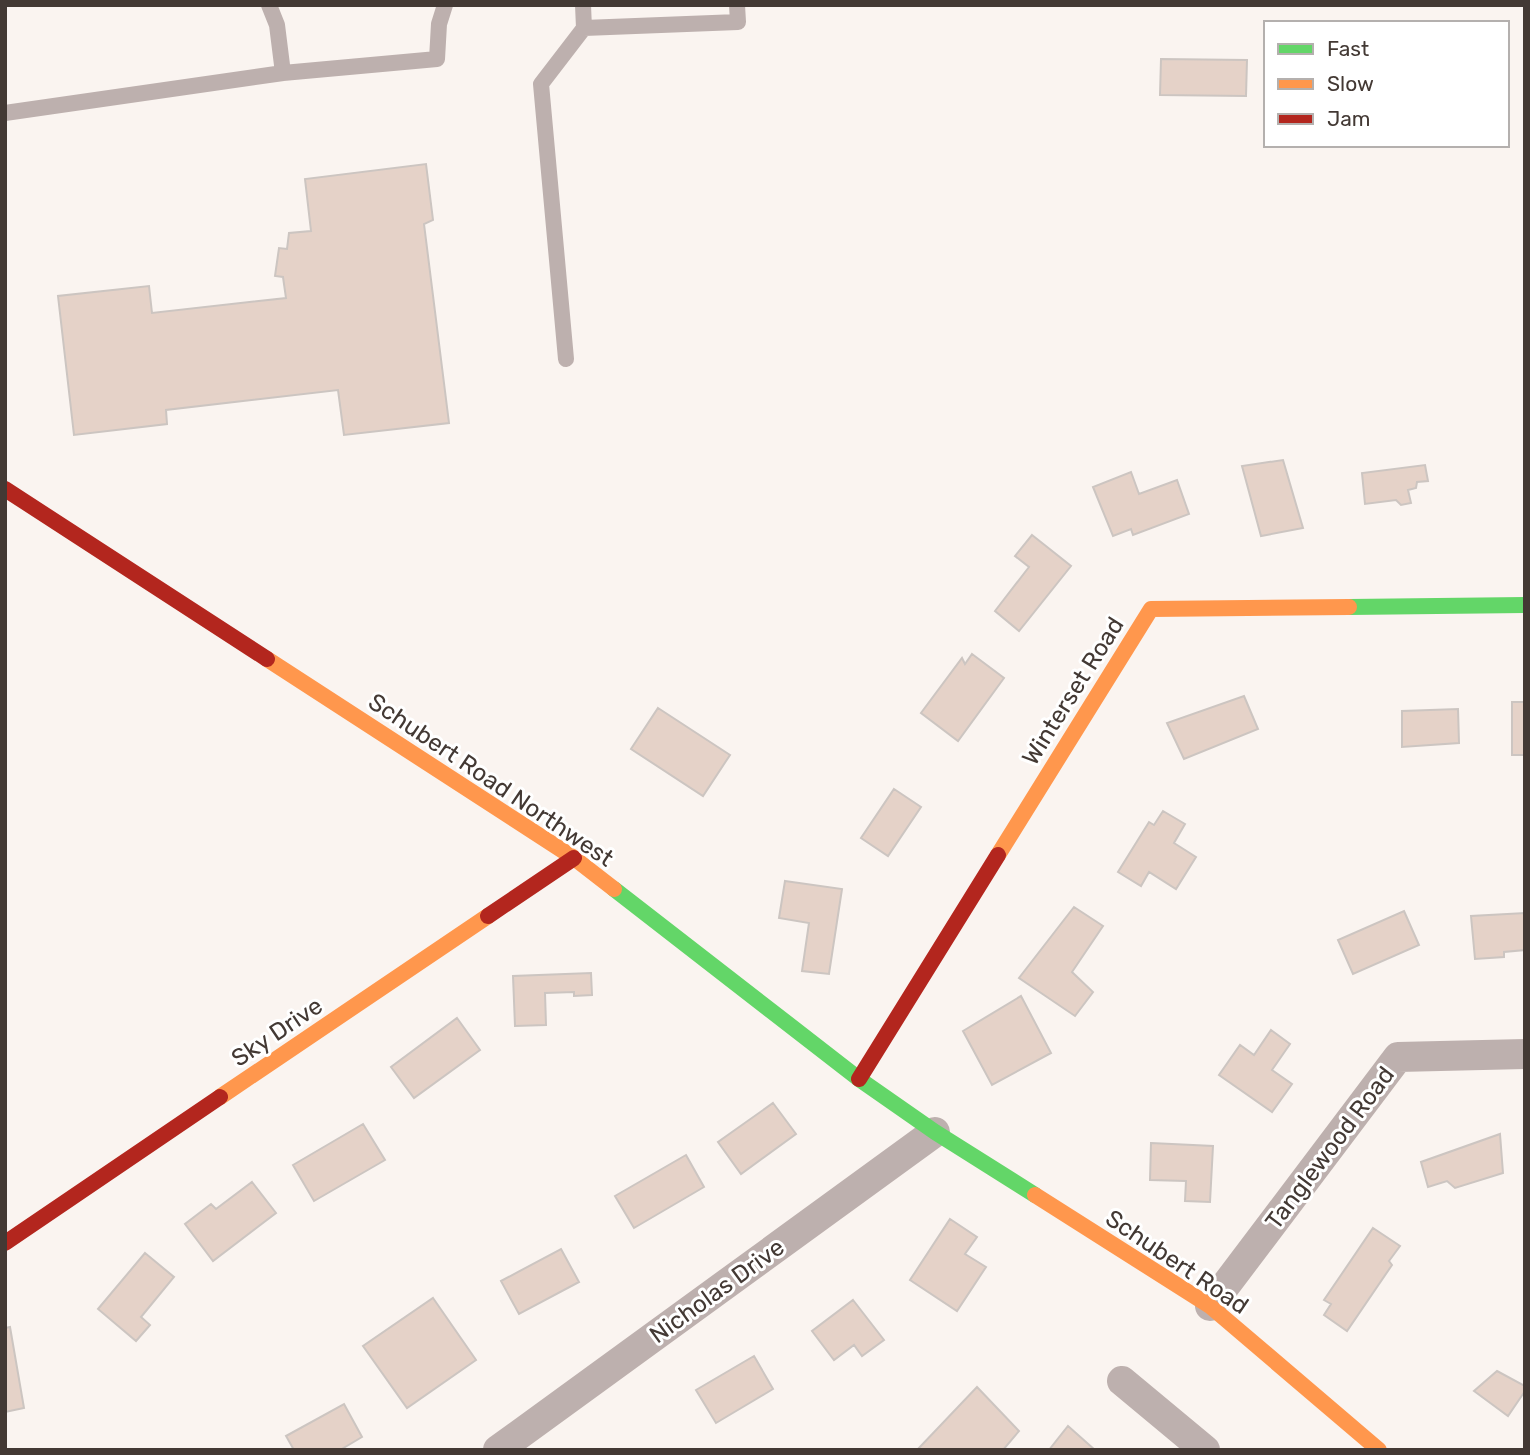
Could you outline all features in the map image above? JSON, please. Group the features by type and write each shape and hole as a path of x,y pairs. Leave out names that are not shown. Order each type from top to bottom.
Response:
{"street":[{"name":"Schubert Road Northwest","path":"5,489 574,858 859,1079 935,1132"},
{"name":"Winterset Road","path":"859,1079 1150,609 1525,605"},
{"name":"Sky Drive","path":"5,1242 574,858"},
{"name":"Tanglewood Road","path":"1210,1306 1398,1057 1525,1054"},
{"name":"Schubert Road","path":"935,1132 1210,1306 1379,1450"},
{"name":"Nicholas Drive","path":"498,1450 935,1132"},
{"path":"1122,1381 1205,1450"}],"lane":[{"path":"269,5 277,25 283,73"},
{"path":"432,5 439,24"},
{"path":"5,113 283,73 437,59 439,24 445,5"},
{"path":"566,359 541,84 584,28 583,5"},
{"path":"584,28 738,22 737,5"}],"building":[{"path":"1161,59 1247,60 1246,96 1160,95"},
{"path":"426,164 433,220 424,224 449,423 344,435 338,390 166,410 167,424 74,435 58,296 149,286 152,313 286,298 283,277 275,276 279,248 287,249 289,233 311,231 305,179"},
{"path":"1283,460 1303,528 1261,536 1242,466"},
{"path":"1425,465 1428,481 1417,482 1416,488 1408,490 1411,503 1401,505 1396,500 1365,504 1362,473"},
{"path":"1131,472 1139,494 1177,480 1189,514 1133,535 1131,529 1113,536 1093,487"},
{"path":"1032,535 1071,566 1019,631 995,611 1029,567 1015,556"},
{"path":"972,654 1004,678 958,741 921,713 962,658 965,664"},
{"path":"1244,696 1258,729 1184,759 1167,723"},
{"path":"1512,702 1525,702 1525,755 1512,755"},
{"path":"658,708 730,755 703,796 631,749"},
{"path":"1458,709 1459,743 1402,747 1402,711"},
{"path":"894,789 921,807 888,856 861,838"},
{"path":"1163,811 1185,824 1174,843 1196,857 1176,889 1149,872 1141,886 1118,872 1149,822 1154,825"},
{"path":"785,881 842,889 829,974 802,971 809,923 779,918"},
{"path":"1074,907 1103,926 1072,972 1093,992 1075,1016 1019,978"},
{"path":"1404,911 1419,945 1353,974 1338,940"},
{"path":"1525,913 1525,950 1504,952 1504,957 1475,959 1471,916"},
{"path":"591,973 592,995 574,996 574,992 545,993 546,1025 515,1026 513,976"},
{"path":"1021,996 1051,1053 992,1085 963,1031"},
{"path":"457,1018 480,1050 414,1098 391,1067"},
{"path":"1271,1030 1290,1044 1272,1070 1292,1084 1272,1112 1219,1075 1240,1045 1254,1055"},
{"path":"773,1103 796,1134 741,1174 718,1142"},
{"path":"363,1124 385,1160 314,1201 293,1165"},
{"path":"1500,1134 1503,1173 1455,1188 1447,1181 1428,1187 1421,1162"},
{"path":"1151,1143 1213,1146 1210,1202 1185,1201 1186,1181 1150,1180"},
{"path":"686,1155 704,1187 634,1228 615,1196"},
{"path":"252,1182 276,1213 213,1261 185,1224 211,1204 216,1209"},
{"path":"950,1219 977,1237 965,1254 986,1267 957,1311 910,1280"},
{"path":"1373,1228 1400,1246 1389,1261 1392,1265 1347,1331 1324,1315 1331,1304 1324,1300"},
{"path":"561,1249 579,1282 519,1314 501,1281"},
{"path":"145,1253 174,1277 141,1317 150,1325 136,1341 98,1309"},
{"path":"433,1298 476,1360 407,1408 363,1346"},
{"path":"853,1300 884,1340 862,1356 854,1345 834,1360 812,1331"},
{"path":"10,1327 24,1408 5,1412 5,1328"},
{"path":"754,1356 773,1389 716,1423 696,1390"},
{"path":"1497,1371 1525,1386 1525,1391 1508,1416 1474,1391"},
{"path":"977,1387 1019,1431 1003,1450 917,1450"},
{"path":"344,1404 362,1437 340,1450 294,1450 286,1436"},
{"path":"1068,1426 1095,1450 1049,1450"}],"traffic: fast":[{"path":"1349,607 1525,605"},
{"path":"614,889 859,1079 935,1132 1035,1195"}],"traffic: slow":[{"path":"998,855 1151,609 1349,607"},
{"path":"267,659 574,858 614,889"},
{"path":"220,1097 488,916"},
{"path":"1035,1195 1210,1306 1379,1450"}],"traffic: jam":[{"path":"5,489 267,659"},
{"path":"859,1079 998,855"},
{"path":"488,916 574,858"},
{"path":"5,1243 220,1097"}]}
